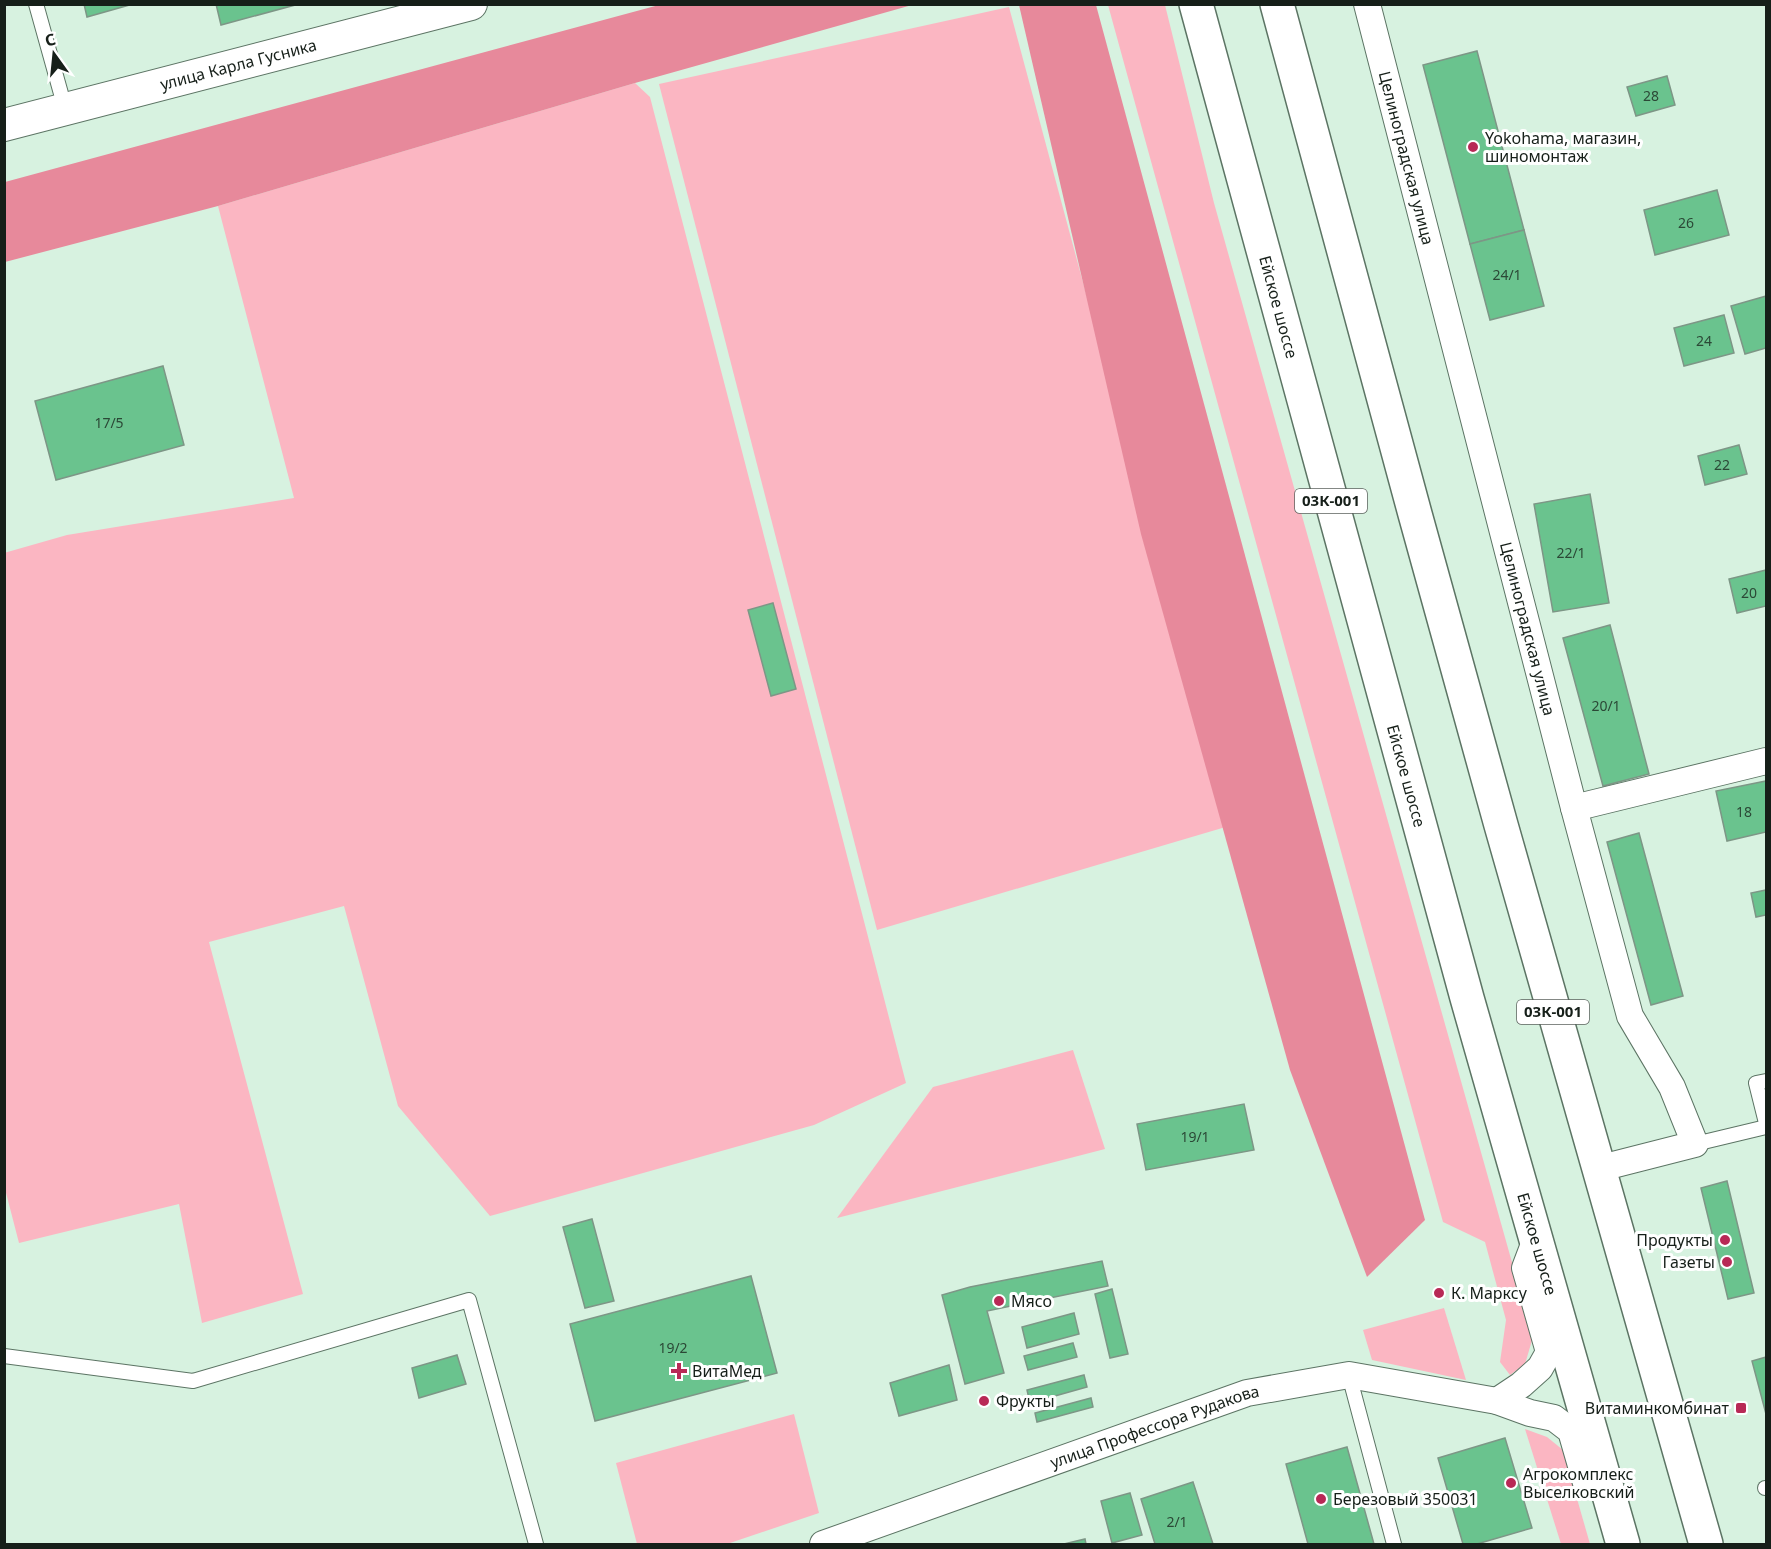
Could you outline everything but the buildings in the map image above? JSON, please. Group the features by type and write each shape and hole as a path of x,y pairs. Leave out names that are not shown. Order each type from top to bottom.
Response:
{"main road":[{"name":"Ейское шоссе","path":"1195,6 1467,998 1623,1545"},
{"name":"03К-001","path":"1285,14 1414,514 1597,1169 1706,1545"}],"street":[{"name":"улица Карла Гусника","path":"4,125 471,4"},
{"name":"Целиноградская улица","path":"1367,4 1630,1016 1672,1087 1695,1144"},
{"path":"1575,808 1767,760"},
{"path":"1597,1169 1695,1144"},
{"path":"1497,1401 1521,1385 1540,1368 1549,1352 1526,1268 1536,1239"},
{"name":"улица Профессора Рудакова","path":"823,1545 1247,1394 1349,1375 1497,1401 1530,1413 1554,1418 1571,1431 1586,1483 1608,1489"}],"lane":[{"path":"36,4 65,108"},
{"path":"1695,1144 1767,1125 1756,1083 1767,1081"},
{"path":"4,1356 193,1381 469,1300 536,1545"},
{"path":"1349,1375 1394,1545"}],"shaded area":[{"path":"659,5 912,5 635,83 218,206 5,262 5,182"},
{"path":"1019,5 1096,5 1425,1220 1367,1277 1290,1070 1141,534"},
{"path":"1108,5 1165,5 1214,203 1533,1337 1525,1364 1510,1375 1500,1362 1506,1320 1485,1242 1443,1222"},
{"path":"1009,7 1229,826 877,930 659,84"},
{"path":"635,83 650,97 906,1083 814,1125 490,1216 398,1106 344,906 209,942 303,1294 202,1323 179,1204 19,1243 4,1185 4,553 67,535 294,498 218,206"},
{"path":"1073,1050 1105,1149 837,1218 933,1087"},
{"path":"1444,1308 1466,1380 1372,1360 1363,1330"},
{"path":"794,1414 819,1513 727,1544 637,1544 616,1463"},
{"path":"1525,1429 1547,1437 1563,1450 1590,1544 1561,1544"}],"place":[{"name":"Yokohama, магазин, шиномонтаж","path":"1473,147"},
{"name":"Продукты","path":"1725,1240"},
{"name":"Газеты","path":"1727,1262"},
{"name":"К. Марксу","path":"1439,1293"},
{"name":"Мясо","path":"999,1301"},
{"name":"ВитаMед","path":"679,1371"},
{"name":"Фрукты","path":"984,1401"},
{"name":"Витаминкомбинат","path":"1741,1408"},
{"name":"Агрокомплекс Выселковский","path":"1511,1483"},
{"name":"Березовый 350031","path":"1321,1499"}]}
